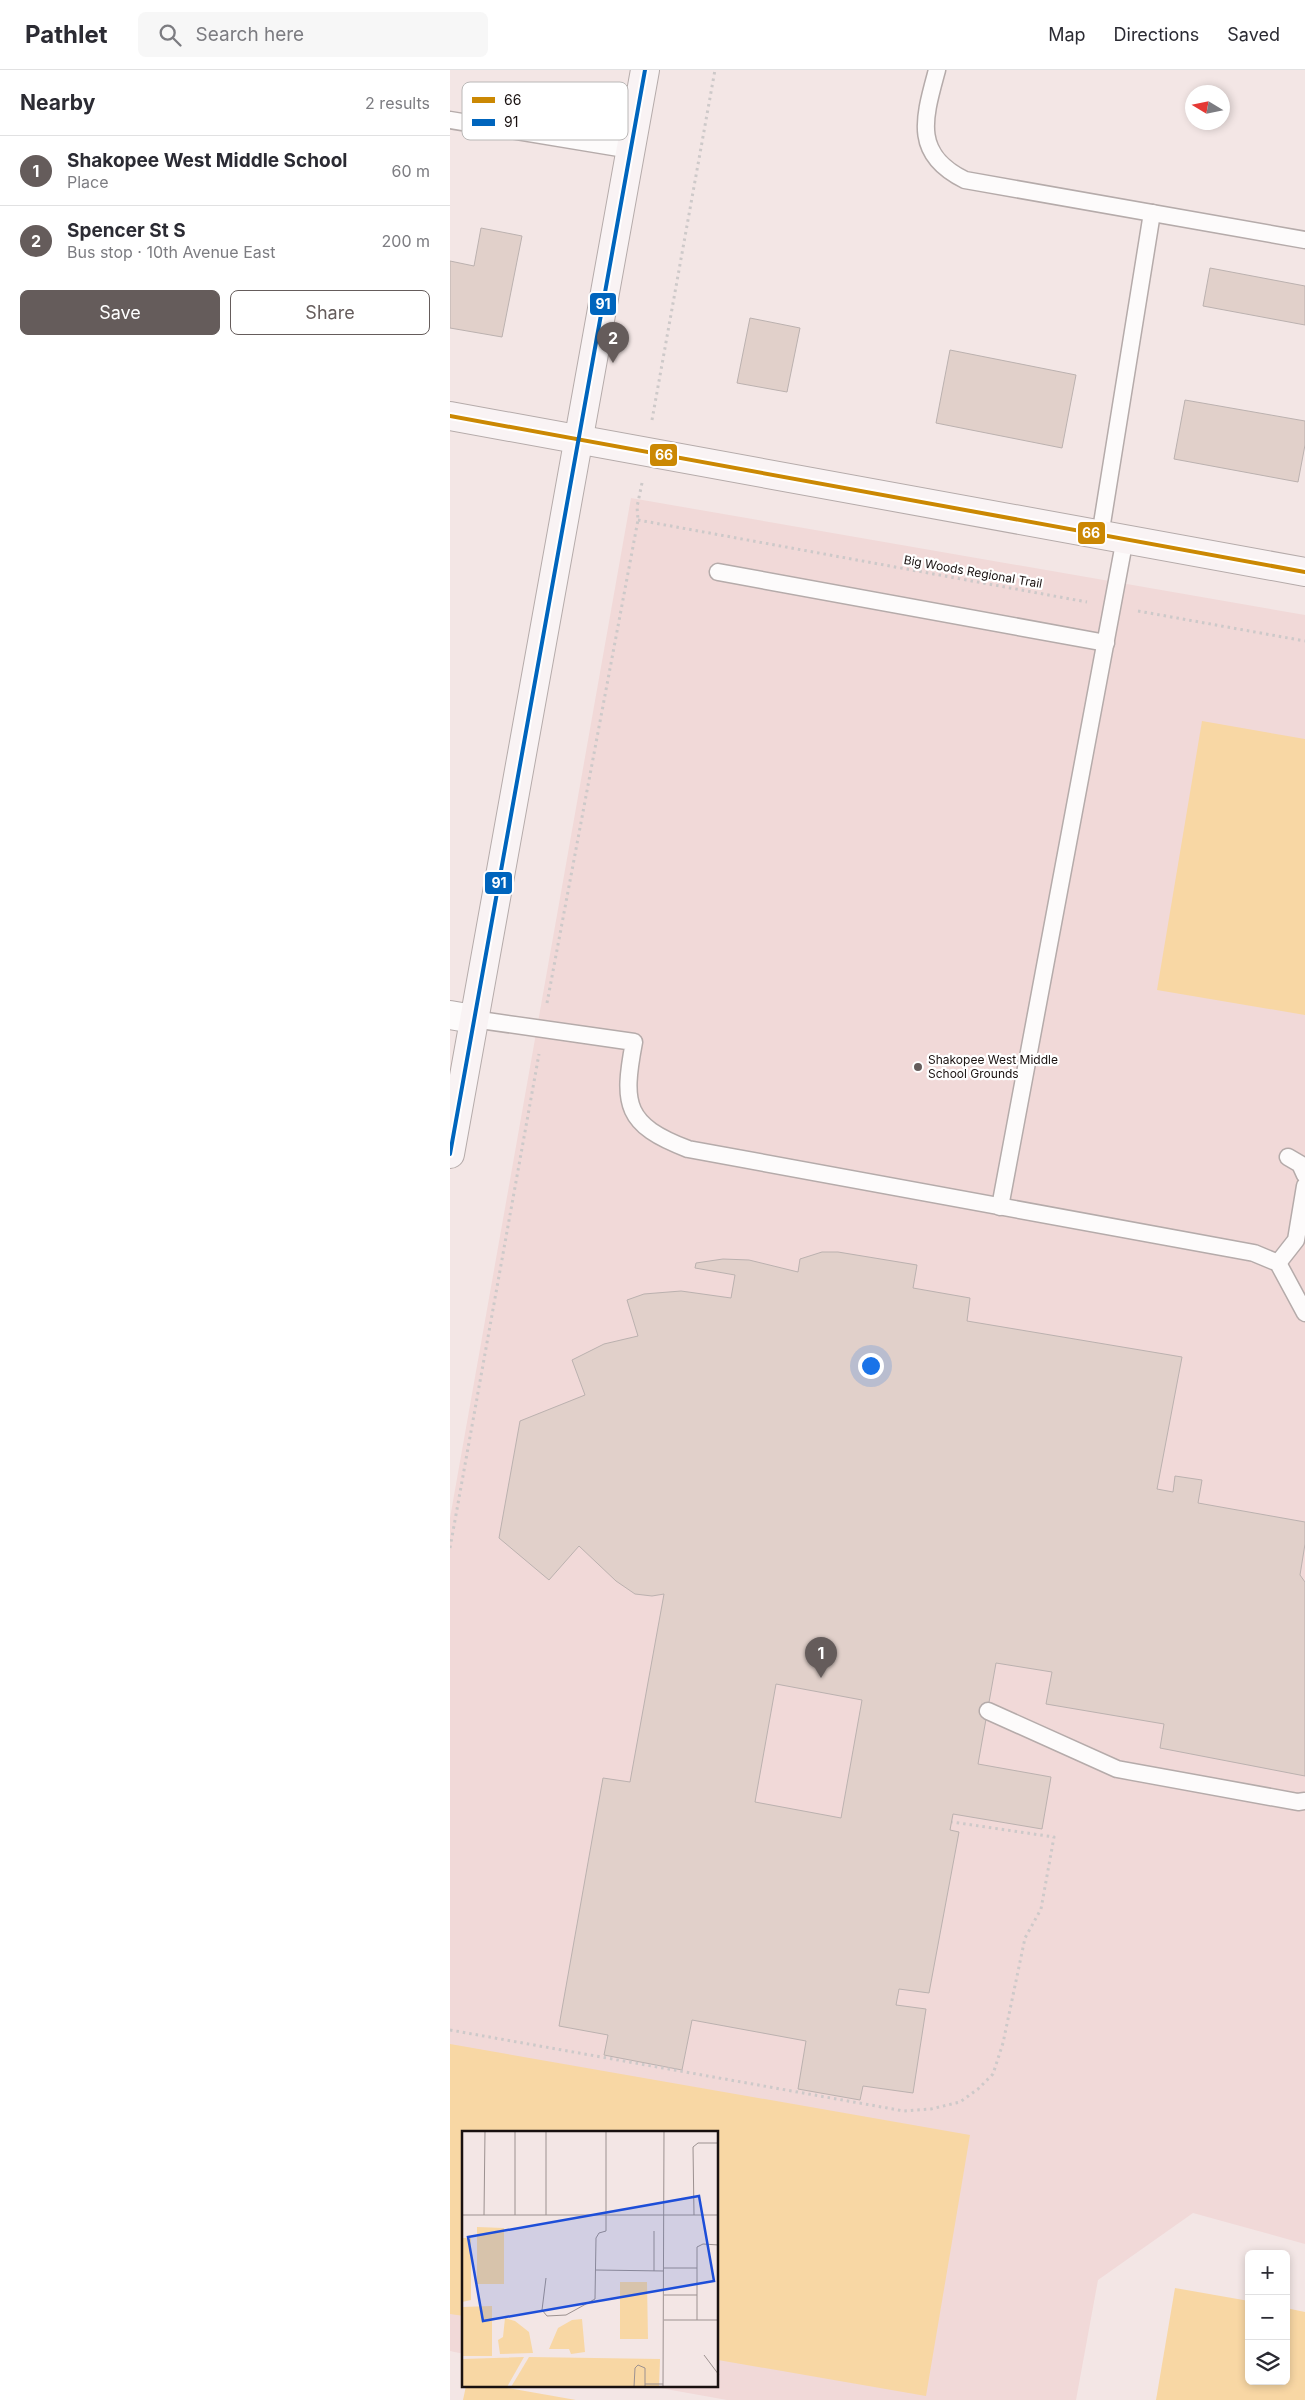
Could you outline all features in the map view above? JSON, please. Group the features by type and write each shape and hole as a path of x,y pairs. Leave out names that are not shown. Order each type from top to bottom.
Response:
{"main road":[{"path":"450,1154 462,1017 579,439 645,70"},
{"path":"450,416 1305,572"}],"lane":[{"path":"937,70 926,109 926,136 934,158 946,171 965,180 1305,240"},
{"path":"571,140 631,150"},
{"path":"1000,1207 1112,607 1112,537 1152,213"},
{"path":"718,572 1106,643"},
{"path":"462,1017 634,1042 627,1079 629,1100 634,1116 646,1129 661,1139 688,1149 1254,1253 1278,1263 1305,1313"},
{"path":"1288,1157 1300,1164 1305,1175"},
{"path":"1278,1263 1296,1240 1305,1186"},
{"path":"988,1711 1117,1769 1305,1802"}],"path":[{"path":"648,451 715,70"},
{"name":"Big Woods Regional Trail","path":"648,451 638,506 638,520 1305,641"},
{"path":"450,2030 904,2111 931,2109 960,2102 978,2089 993,2074 1003,2044 1025,1938 1041,1909 1054,1837 952,1822"}],"shaded area":[{"name":"Shakopee West Middle School Grounds","path":"631,498 1305,615 1305,2244 1193,2213 1098,2280 1076,2400 727,2400 660,2388 719,2388 719,2131 462,2131 462,2354 450,2351 450,1518"},
{"path":"1202,721 1305,739 1305,1015 1157,990"},
{"path":"450,2044 970,2135 926,2396 719,2360 719,2131 462,2131 462,2316 450,2314"},
{"path":"1175,2288 1245,2300 1245,2385 1290,2385 1290,2309 1305,2312 1305,2400 1156,2400"},
{"path":"466,2388 507,2388 576,2400 463,2400"}],"building":[{"path":"481,228 522,236 502,337 450,328 450,261 474,266"},
{"path":"1210,268 1305,286 1305,325 1203,306"},
{"path":"750,318 800,328 787,392 737,383"},
{"path":"950,350 1076,375 1062,448 936,423"},
{"path":"1185,400 1305,421 1305,445 1298,482 1174,459"},
{"path":"822,1252 838,1252 917,1265 913,1288 970,1298 967,1321 1182,1357 1157,1489 1173,1492 1175,1476 1202,1480 1198,1503 1305,1522 1305,1544 1300,1575 1305,1582 1305,1776 1160,1748 1164,1724 1046,1704 1052,1672 996,1663 978,1764 1051,1777 1042,1829 953,1814 950,1830 959,1832 929,1993 899,1989 896,2005 926,2009 913,2093 863,2086 860,2100 798,2089 806,2041 692,2020 682,2070 604,2055 608,2035 559,2026 603,1778 630,1782 664,1594 652,1596 635,1594 616,1581 579,1546 549,1580 499,1538 520,1421 585,1395 572,1360 604,1344 638,1336 627,1300 644,1294 681,1291 731,1298 735,1275 695,1268 696,1263 723,1259 749,1260 798,1272 800,1259","holes":["776,1684 862,1700 841,1818 755,1802"]}],"transit line":[{"name":"91","path":"450,1154 645,70"},
{"name":"66","path":"450,416 1305,572"}],"place":[{"name":"Spencer St S","path":"613,363"},
{"name":"Shakopee West Middle School Grounds","path":"918,1067"},
{"name":"Shakopee West Middle School","path":"821,1678"}]}
